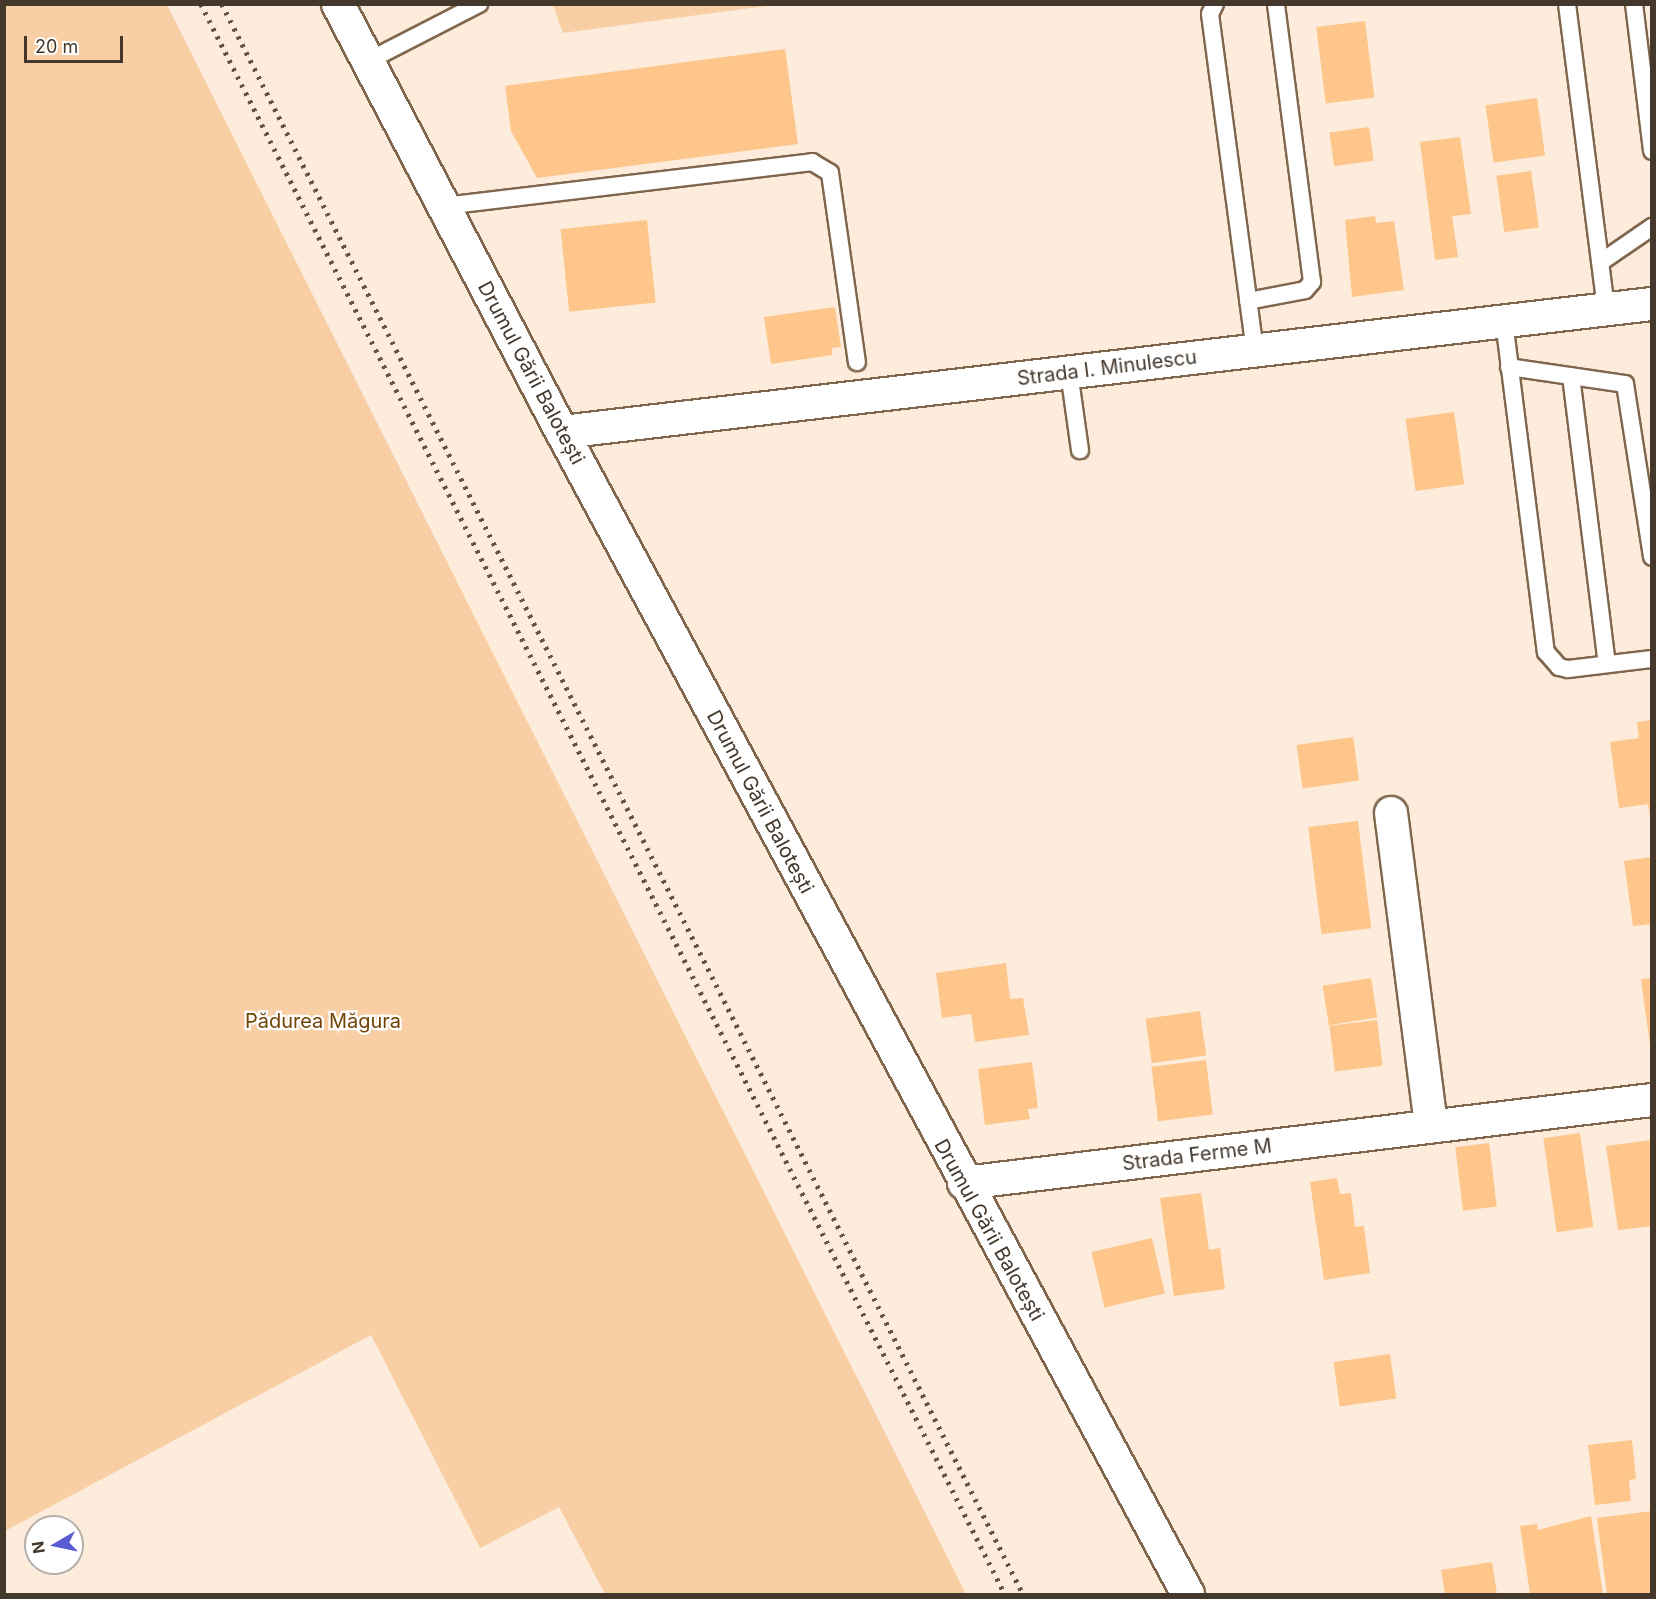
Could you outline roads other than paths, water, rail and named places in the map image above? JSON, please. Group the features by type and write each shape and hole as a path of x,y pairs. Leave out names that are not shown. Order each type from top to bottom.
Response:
{"street":[{"name":"Drumul Gării Balotești","path":"339,4 562,432 964,1183 1188,1594"},
{"name":"Strada I. Minulescu","path":"562,432 1652,304"},
{"path":"1390,813 1431,1126"},
{"name":"Strada Ferme M","path":"964,1183 1652,1100"}],"lane":[{"path":"368,61 479,4"},
{"path":"1215,4 1210,14 1255,350"},
{"path":"1248,301 1299,292 1312,282 1276,4"},
{"path":"1567,4 1606,309"},
{"path":"1634,4 1652,151"},
{"path":"444,206 812,162 830,173 857,362"},
{"path":"1601,262 1652,227"},
{"path":"1504,321 1546,652 1558,667 1652,658"},
{"path":"1509,368 1616,379 1630,394 1652,556"},
{"path":"1069,372 1080,450"},
{"path":"1571,376 1607,664"}],"railway":[{"path":"201,4 1005,1594"},
{"path":"222,4 1023,1594"}],"park label":[{"name":"Pădurea Măgura","path":"323,1021"}]}
